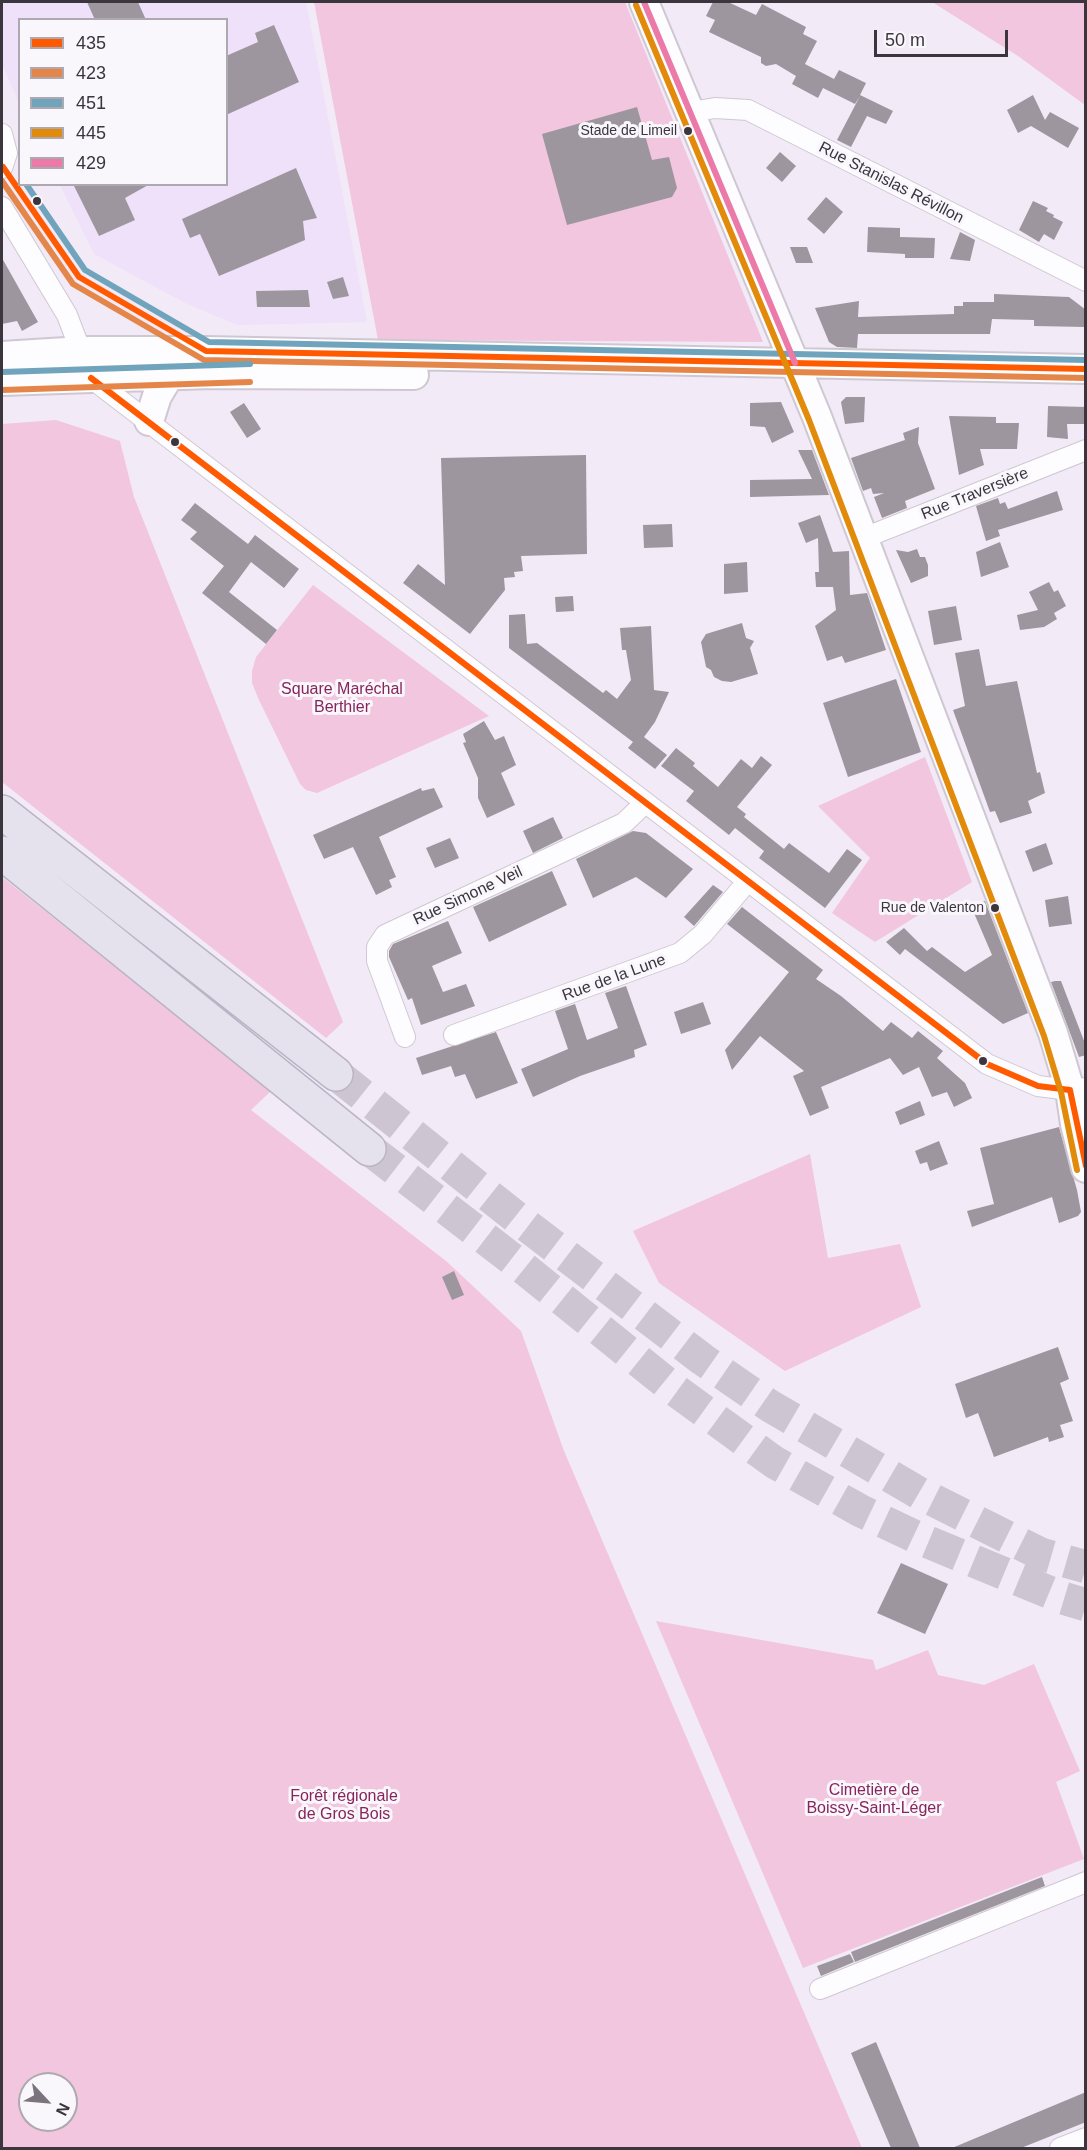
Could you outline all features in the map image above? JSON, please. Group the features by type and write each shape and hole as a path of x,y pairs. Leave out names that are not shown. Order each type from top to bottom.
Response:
{"highway":[{"path":"2,812 336,1074"},
{"path":"2,853 369,1149"}],"main road":[{"path":"644,2 798,371 1053,1033 1078,1089 1075,1124 1086,1168"},
{"path":"2,356 82,351 206,351 798,371 1086,384"},
{"path":"2,381 289,373 1086,369"},
{"path":"149,421 157,396 169,376"}],"street":[{"name":"Rue Stanislas Révillon","path":"691,112 715,108 748,110 1086,281"},
{"path":"2,134 7,153 2,168"},
{"path":"2,207 67,315 91,378 747,882 999,1071 1038,1086 1078,1089"},
{"name":"Rue Traversière","path":"864,538 1086,450"},
{"name":"Rue Simone Veil","path":"405,1037 377,961 377,947 385,935 624,824 645,803"},
{"name":"Rue de la Lune","path":"454,1035 680,953 703,934 747,882"},
{"path":"820,1989 1086,1882"},
{"path":"1060,2148 1086,2138"}],"shaded area":[{"path":"2,2 306,2 367,322 237,325 185,303 94,254 60,186 228,186 228,18 18,18 18,101 2,64"}],"green space":[{"path":"314,2 625,2 763,342 378,340"},
{"path":"932,2 1085,2 1085,105 1018,56"},
{"path":"56,420 120,441 134,497 343,1022 326,1038 2,782 2,424"},
{"name":"Square Maréchal Berthier","path":"313,585 489,716 317,793 306,790 300,784 259,700 252,683 252,671 256,657"},
{"path":"925,757 972,882 875,942 832,913 870,858 818,806"},
{"name":"Forêt régionale de Gros Bois","path":"2,877 271,1091 251,1110 446,1261 521,1331 564,1451 862,2148 2,2148"},
{"path":"810,1154 828,1258 900,1244 921,1307 785,1371 659,1283 633,1231"},
{"name":"Cimetière de Boissy-Saint-Léger","path":"656,1621 873,1660 876,1670 928,1650 938,1675 984,1685 1034,1664 1080,1771 1056,1782 1084,1859 803,1968"}],"building":[{"path":"87,2 138,2 145,18 94,18"},
{"path":"713,2 728,2 756,15 762,4 806,27 803,34 817,41 805,64 834,79 839,70 866,83 860,95 893,111 886,124 867,116 851,147 837,140 860,96 855,104 823,88 818,98 792,84 796,76 776,64 766,66 761,63 761,57 709,32 715,20 706,16"},
{"path":"274,25 299,82 228,114 228,55 258,42 255,33"},
{"path":"1033,95 1045,120 1050,112 1079,128 1068,148 1031,126 1018,133 1007,110"},
{"path":"637,107 652,160 669,157 677,188 672,197 567,225 542,134"},
{"path":"780,152 796,166 782,182 766,168"},
{"path":"296,168 317,218 303,221 305,240 219,276 200,234 190,238 182,219"},
{"path":"74,186 146,186 125,198 135,220 99,236"},
{"path":"826,197 843,212 824,234 807,219"},
{"path":"1033,201 1048,208 1046,211 1063,222 1054,240 1044,234 1039,242 1019,230"},
{"path":"868,227 900,228 900,237 935,238 934,258 905,258 905,254 867,252"},
{"path":"960,232 975,240 970,261 950,259"},
{"path":"790,247 807,247 813,263 796,263"},
{"path":"2,258 38,322 22,331 17,321 2,324"},
{"path":"343,277 349,296 333,299 327,282"},
{"path":"308,290 310,307 257,307 256,291"},
{"path":"994,294 1069,297 1086,310 1086,327 1034,326 1034,320 992,319 990,334 858,334 857,348 837,347 829,342 815,308 859,301 858,317 954,314 954,306 963,306 963,302 994,302"},
{"path":"846,397 865,397 864,422 845,424 841,402"},
{"path":"781,402 794,432 772,443 765,427 750,426 750,403"},
{"path":"244,403 261,429 247,438 230,412"},
{"path":"1048,406 1086,407 1086,424 1067,424 1068,439 1047,437"},
{"path":"949,416 996,417 996,423 1019,423 1017,449 980,449 984,465 959,475"},
{"path":"919,427 918,443 935,489 905,501 907,508 882,518 874,497 884,493 873,494 871,488 863,491 851,458 905,440 903,433"},
{"path":"798,450 812,450 829,495 750,497 750,480 812,479"},
{"path":"586,455 587,554 521,556 523,571 514,572 515,577 504,578 505,590 470,634 403,583 418,564 445,585 441,458"},
{"path":"1057,491 1063,510 998,530 1000,536 986,541 976,506 998,498 1000,504 1005,502 1008,509"},
{"path":"195,503 248,544 255,535 299,569 284,588 251,562 229,592 277,630 266,644 202,593 224,566 190,539 197,532 181,520"},
{"path":"820,515 833,552 849,551 850,595 867,593 886,650 845,663 842,656 827,661 815,626 836,610 833,587 816,587 815,572 819,572 818,538 806,543 798,523"},
{"path":"672,524 673,547 644,548 643,525"},
{"path":"1000,542 1009,567 981,577 976,552"},
{"path":"917,549 920,557 925,557 928,576 911,583 896,550 908,552"},
{"path":"747,562 748,592 724,594 724,564"},
{"path":"1049,582 1054,592 1058,590 1066,606 1054,613 1057,619 1044,627 1020,630 1017,615 1038,610 1029,592"},
{"path":"573,596 574,611 556,612 555,597"},
{"path":"956,606 962,640 934,645 928,611"},
{"path":"525,614 527,644 537,643 603,693 606,690 617,699 631,680 626,650 622,650 620,628 651,626 654,690 669,692 655,722 644,737 667,755 655,769 628,748 633,742 509,648 509,615"},
{"path":"742,623 746,638 754,641 750,648 758,674 731,682 722,681 714,677 711,670 706,667 701,642 706,634"},
{"path":"979,649 986,686 1017,681 1037,773 1040,772 1045,793 1028,801 1032,813 1000,823 995,811 990,812 953,710 965,706 955,653"},
{"path":"896,679 921,752 848,777 823,703"},
{"path":"484,721 495,740 504,736 516,765 501,773 515,805 487,818 478,798 478,778 463,743 466,742 463,734"},
{"path":"676,748 695,763 693,766 718,787 741,759 752,768 761,756 772,765 737,807 746,814 744,817 784,849 789,843 829,873 847,849 862,860 825,908 759,858 764,851 735,828 729,835 686,801 694,791 661,766"},
{"path":"421,788 422,791 434,788 443,807 379,837 396,877 389,880 392,887 376,895 353,847 324,859 313,835"},
{"path":"553,817 563,838 533,853 523,831"},
{"path":"633,831 646,833 693,869 666,898 636,877 593,898 576,859"},
{"path":"450,838 459,858 435,868 426,848"},
{"path":"1046,843 1053,864 1033,872 1025,851"},
{"path":"552,871 567,905 489,942 473,907"},
{"path":"713,885 723,892 694,926 684,917"},
{"path":"1068,896 1072,924 1049,927 1045,900"},
{"path":"985,901 1028,1013 1003,1024 905,949 900,955 886,942 904,928 927,951 932,947 965,972 992,955 971,906"},
{"path":"742,907 823,970 816,979 841,996 883,1031 891,1022 912,1038 918,1031 943,1051 937,1058 965,1083 972,1098 954,1107 947,1092 932,1097 919,1067 903,1075 890,1058 821,1087 829,1108 810,1116 793,1076 804,1071 760,1036 732,1070 725,1050 789,972 727,924"},
{"path":"448,921 462,953 432,966 443,992 466,984 475,1006 421,1025 412,998 408,1000 389,957 389,951 393,944"},
{"path":"1061,981 1086,1046 1086,1055 1079,1057 1051,982"},
{"path":"626,986 647,1045 634,1050 635,1057 580,1076 533,1097 521,1069 568,1049 555,1011 575,1004 587,1040 618,1028 605,993"},
{"path":"703,1002 711,1024 681,1034 674,1012"},
{"path":"496,1032 518,1083 476,1099 465,1074 455,1077 451,1066 422,1075 416,1058"},
{"path":"920,1101 925,1115 900,1125 895,1112"},
{"path":"1059,1127 1077,1190 1081,1212 1078,1216 1059,1223 1052,1197 972,1227 967,1211 994,1204 980,1148"},
{"path":"939,1141 948,1164 930,1171 927,1162 920,1164 915,1151"},
{"path":"454,1271 464,1295 452,1300 442,1277"},
{"path":"1058,1347 1069,1379 1060,1383 1073,1421 1060,1425 1064,1437 1049,1442 1048,1437 994,1457 978,1413 966,1418 955,1384"},
{"path":"901,1563 948,1584 925,1634 877,1613"},
{"path":"1042,1877 1045,1886 855,1962 851,1952"},
{"path":"850,1954 854,1962 821,1976 817,1966"},
{"path":"876,2042 920,2148 891,2148 851,2053"},
{"path":"1086,2092 1086,2122 1021,2148 952,2148"}],"tunnel":[{"path":"336,1074 522,1222 702,1359 770,1406 919,1493 1041,1554 1086,1567"},
{"path":"369,1149 521,1266 675,1390 774,1462 861,1511 916,1537 1063,1598 1086,1605"}],"transit line":[{"name":"429","path":"644,2 795,363"},
{"name":"445","path":"636,5 809,420 1044,1036 1061,1092 1077,1170"},
{"name":"435","path":"3,167 79,277 206,351 1086,369"},
{"name":"423","path":"2,181 73,284 204,360 1086,378"},
{"name":"451","path":"27,186 85,270 209,342 1086,360"},
{"name":"451","path":"2,372 250,364"},
{"name":"435","path":"91,378 987,1064 1038,1086 1070,1090"},
{"name":"423","path":"2,390 250,382"},
{"name":"435","path":"1070,1090 1086,1166"}],"place":[{"name":"Stade de Limeil","path":"688,131"},
{"name":"Rue de Valenton","path":"995,908"}]}
